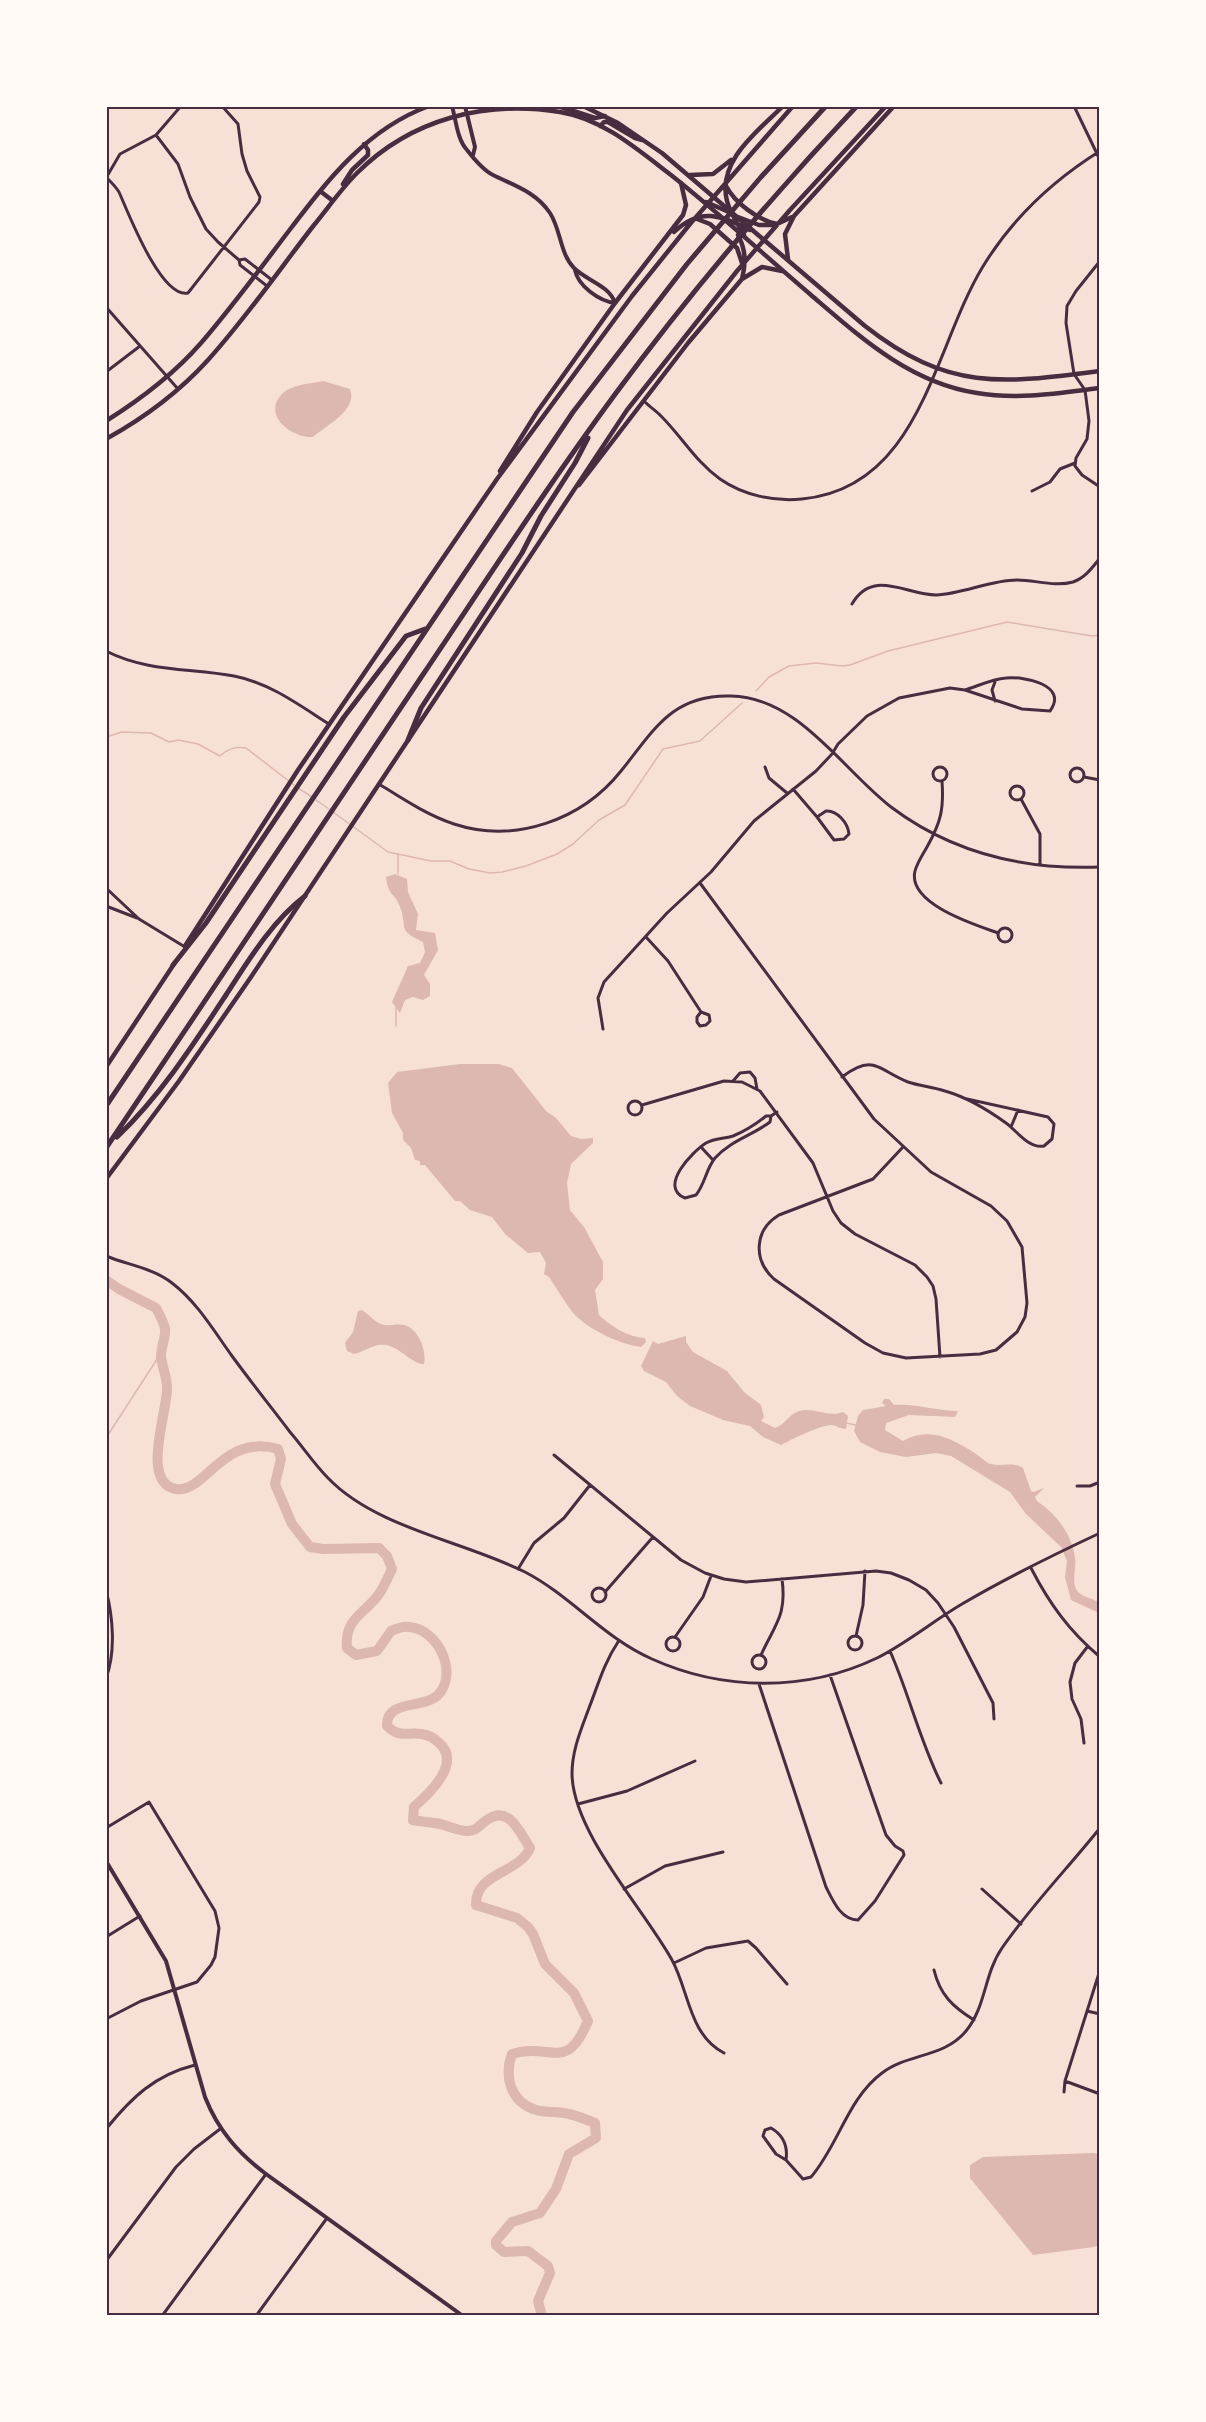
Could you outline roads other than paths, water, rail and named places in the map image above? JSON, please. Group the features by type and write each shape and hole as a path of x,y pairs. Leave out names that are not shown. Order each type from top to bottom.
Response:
{"highway":[{"path":"106,1106 549,447 629,337 710,236 826,106"},
{"path":"108,1146 599,417 666,327 722,259 779,191 857,106"},
{"path":"408,740 421,708 522,553 599,417"},
{"path":"173,965 206,923 344,717 406,636 427,628"},
{"path":"108,1146 153,1098 180,1064 250,958 291,906 305,896"}],"main road":[{"path":"106,421 129,407 168,377 201,344 320,191 364,144 398,121 429,106"},
{"path":"528,109 542,106"},
{"path":"558,106 595,118 605,116"},
{"path":"583,106 605,116 646,141 720,201 730,212 744,248 742,279"},
{"path":"690,175 713,174 734,159 783,106"},
{"path":"106,1067 298,770 496,479 632,296 697,215 793,106"},
{"path":"106,1179 207,1041 627,410 705,309 782,218 886,106"},
{"path":"788,259 785,234 794,216 894,106"},
{"path":"339,192 367,163 397,140 421,128 466,113 501,108 528,109 570,114 600,126 626,141 720,216 767,241"},
{"path":"600,126 608,122 635,138 646,141"},
{"path":"106,439 141,418 178,389 214,353 333,201 349,174 368,155 364,144"},
{"path":"730,220 726,185 727,172 734,159"},
{"path":"496,479 537,412 615,303 670,235 686,209 686,198 681,183"},
{"path":"726,185 735,197 759,218 777,224"},
{"path":"320,191 333,201"},
{"path":"703,201 759,225 777,224 794,216"},
{"path":"670,235 688,220 705,216 720,216 730,220 759,251 886,356 933,380 967,392 1004,396 1032,396 1100,388"},
{"path":"739,217 890,345 937,368 968,377 996,381 1100,371"},
{"path":"688,220 707,222 737,248 744,268"},
{"path":"575,489 589,476 688,343 742,279 765,266 786,273"}],"street":[{"path":"181,106 156,135 120,154 107,178 117,190 153,262 167,281 183,294 188,293 225,249 260,198 247,171 238,124 222,106"},
{"path":"452,106 461,139 467,150 483,168 532,195 549,212 556,223 569,261 575,270 612,295 615,303 606,302 585,287 576,277 575,270"},
{"path":"465,106 475,147 473,155"},
{"path":"1074,106 1095,154 1100,160"},
{"path":"156,135 178,164 197,213 206,229 239,260 240,265 267,286"},
{"path":"644,401 662,417 699,462 720,480 750,494 779,500 795,500 831,493 846,487 874,469 907,431 933,380 963,304 995,247 1039,197 1068,172 1100,151"},
{"path":"239,260 245,259 272,280"},
{"path":"1032,490 1050,482 1060,469 1075,463 1089,430 1085,390 1074,374 1066,323 1067,306 1100,261"},
{"path":"106,307 178,389"},
{"path":"106,372 140,346"},
{"path":"1075,463 1082,475 1100,487"},
{"path":"852,604 861,591 883,585 896,585 935,595 1010,580 1068,583 1084,576 1100,558"},
{"path":"106,651 145,665 248,680 279,692 329,724"},
{"path":"603,1029 598,998 600,990 670,909 700,883 754,821 816,771 859,723 903,696 942,688 965,690 1022,709 1045,712 1051,710 1054,700 1051,689 1041,684 1015,678 996,680 965,690"},
{"path":"996,680 992,690 996,701"},
{"path":"379,784 419,809 456,825 494,831 538,826 568,815 600,793 622,771 651,730 668,716 697,700 726,695 756,699 779,708 801,724 892,807 934,834 985,855 1040,865 1100,867"},
{"path":"939,766 945,768 947,772 947,777 942,781 937,780 933,775 939,766"},
{"path":"765,768 769,778 788,793"},
{"path":"1079,768 1084,772 1084,777 1082,781 1076,782 1072,780 1070,774 1079,768"},
{"path":"1084,777 1100,780"},
{"path":"942,781 943,810 914,879 919,891 936,905 954,916 998,933"},
{"path":"1016,786 1022,788 1024,792 1021,799 1016,800 1011,797 1012,788 1016,786"},
{"path":"794,789 834,840 840,841 846,838 848,828 833,811 826,811 818,817"},
{"path":"1021,799 1039,831 1042,844 1040,865"},
{"path":"700,883 874,1119 937,1176 999,1212 1014,1231 1023,1253 1028,1303 1025,1317 1017,1332 1005,1344 990,1352 906,1358 871,1347 767,1272 760,1257 760,1237 767,1226 779,1215 876,1177 903,1147"},
{"path":"106,888 139,919"},
{"path":"106,906 139,919 184,947"},
{"path":"1002,928 1007,928 1011,931 1012,936 1009,941 1003,942 998,937 998,933 1002,928"},
{"path":"646,937 668,961 700,1012 710,1017 706,1025 700,1026 697,1022 696,1018 700,1012"},
{"path":"842,1077 856,1067 873,1064 908,1082 944,1090 967,1100 1011,1127 1034,1146 1044,1146 1052,1139 1055,1128 1052,1120 1045,1116 967,1100"},
{"path":"733,1081 741,1072 750,1072 756,1078 757,1089"},
{"path":"642,1105 711,1083 733,1081 757,1089 777,1112 816,1168 835,1215 847,1229 910,1262 927,1277 935,1295 940,1357"},
{"path":"633,1101 638,1101 642,1105 642,1110 637,1114 632,1114 628,1109 629,1103 633,1101"},
{"path":"1011,1127 1018,1110"},
{"path":"771,1116 770,1122 765,1126 734,1143 713,1160 698,1193 690,1198 680,1195 675,1188 676,1179 688,1159 701,1147 712,1140 736,1134 777,1112"},
{"path":"701,1147 713,1160"},
{"path":"106,1256 158,1274 180,1290 206,1319 233,1357 343,1494 378,1513 518,1569 554,1590 618,1642 654,1660 688,1673 759,1684 799,1682 860,1665 890,1651 980,1594 1100,1533"},
{"path":"554,1455 687,1564 711,1576 741,1582 865,1571 891,1573 915,1583 934,1598 947,1615 993,1703 994,1719"},
{"path":"1077,1486 1087,1487 1100,1482"},
{"path":"518,1569 534,1543 564,1518 590,1485"},
{"path":"605,1592 600,1588 595,1589 592,1594 593,1599 602,1602 605,1592 652,1537"},
{"path":"1031,1568 1059,1617 1100,1656"},
{"path":"856,1636 863,1605 865,1571"},
{"path":"675,1637 680,1641 680,1646 676,1650 671,1650 667,1647 666,1641 675,1637 702,1597 711,1576"},
{"path":"761,1655 765,1659 765,1665 760,1669 755,1668 752,1663 753,1658 761,1655 781,1615 782,1578"},
{"path":"106,1590 112,1626 111,1659 106,1678"},
{"path":"856,1636 861,1639 862,1645 859,1649 853,1650 849,1647 848,1641 851,1637 856,1636"},
{"path":"618,1642 600,1675 575,1749 572,1776 578,1804 599,1848 674,1963 696,2021 715,2048 724,2053"},
{"path":"1084,1743 1081,1719 1072,1699 1070,1682 1075,1663 1088,1646"},
{"path":"890,1651 940,1783"},
{"path":"759,1684 826,1887 843,1915 851,1920 858,1920 875,1901 904,1855 903,1851 890,1842 886,1835 830,1675"},
{"path":"578,1804 627,1791 695,1761"},
{"path":"106,1828 149,1802 215,1911 219,1922 217,1946 211,1965 193,1984 132,2004 106,2019"},
{"path":"786,2160 783,2139 774,2129 765,2130 763,2136 765,2140 780,2157 786,2160 799,2177 806,2179 814,2173 860,2097 875,2079 892,2066 952,2044 974,2020 998,1955 1100,1828"},
{"path":"624,1889 665,1866 723,1852"},
{"path":"107,1862 166,1961 176,1989 205,2097 220,2129 238,2151 266,2174 463,2316"},
{"path":"982,1889 1021,1924"},
{"path":"106,1937 141,1916"},
{"path":"674,1963 706,1947 748,1941 787,1984"},
{"path":"934,1970 945,1997 957,2010 974,2020"},
{"path":"1064,2092 1065,2081 1100,1970"},
{"path":"1086,2011 1100,2014"},
{"path":"106,2129 128,2102 149,2084 163,2076 195,2065"},
{"path":"1065,2081 1100,2094"},
{"path":"106,2261 176,2167 194,2149 220,2129"},
{"path":"162,2316 266,2174"},
{"path":"256,2316 327,2218"}],"waterway":[{"path":"756,691 769,677 789,666 816,663 850,665 888,651 1007,622 1092,636 1100,635"},
{"path":"333,812 388,852 431,861 450,861 469,869 490,873 526,866 557,854 573,844 599,820 625,805 663,749 700,741 742,703"},
{"path":"106,737 122,732 151,733 169,742 178,740 198,744 220,756 238,747 246,748 294,785"},
{"path":"298,788 312,797"},
{"path":"316,800 329,809"},
{"path":"398,855 398,874"},
{"path":"396,1007 396,1026"},
{"path":"106,1280 156,1308 164,1326 165,1335 161,1356 167,1388 158,1445 158,1460 160,1474 165,1484 176,1489 186,1488 196,1483 229,1456 243,1449 259,1446 278,1449 281,1459 275,1484 292,1524 310,1547 323,1549 379,1548 387,1556 392,1569 379,1594 352,1623 347,1638 347,1648 356,1655 377,1651 391,1631 407,1627 429,1635 446,1664 444,1686 438,1695 424,1702 399,1708 388,1717 387,1726 391,1730 403,1734 429,1736 445,1750 446,1768 435,1786 414,1807 413,1820 470,1831 495,1816 502,1816 513,1822 530,1848 517,1863 482,1886 476,1905 517,1918 528,1927 545,1964 574,1993 588,2021 580,2037 565,2052 526,2051 512,2054 509,2079 515,2095 527,2106 540,2111 569,2114 595,2123 596,2138 569,2154 556,2189 540,2213 512,2222 496,2241 496,2245 504,2252 528,2251 548,2266 550,2273 538,2301 542,2316"},
{"path":"106,1438 161,1353"},
{"path":"846,1423 856,1425"}]}
